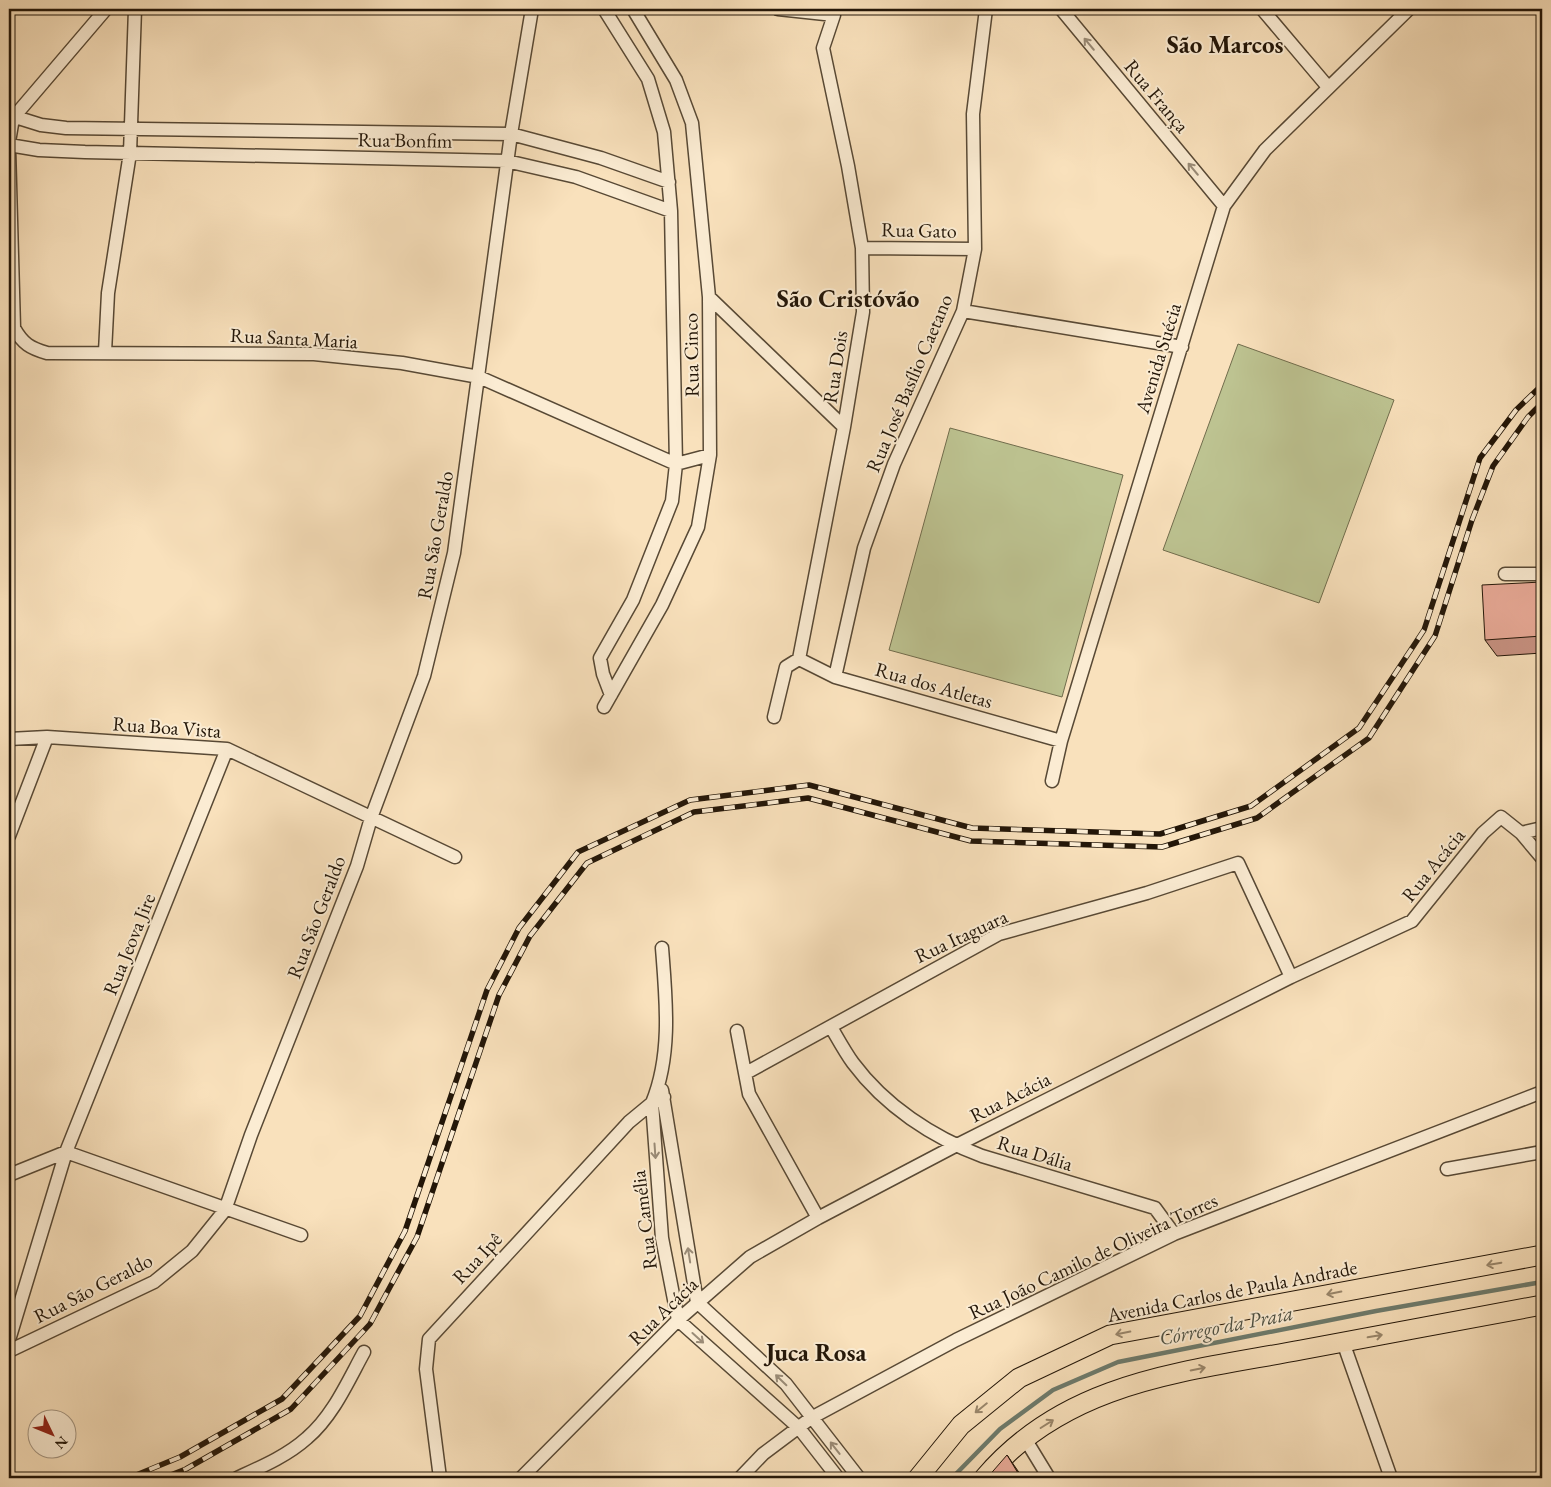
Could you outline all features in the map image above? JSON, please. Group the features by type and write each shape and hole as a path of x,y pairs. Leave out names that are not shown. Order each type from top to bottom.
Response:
{"main road":[{"name":"Avenida Carlos de Paula Andrade","path":"918,1478 960,1425 1019,1378 1110,1335 1542,1255"},
{"path":"984,1478 1024,1437 1076,1405 1144,1380 1542,1305"}],"street":[{"path":"11,117 106,9"},
{"path":"105,352 108,293 130,153 135,9"},
{"path":"479,377 511,134 532,9"},
{"name":"Rua Cinco","path":"604,9 648,79 664,132 671,211 676,464 672,501 637,591 600,658 603,674 611,695"},
{"name":"Rua Cinco","path":"604,707 662,605 698,527 710,455 709,297 692,123 676,80 633,9"},
{"path":"778,9 838,12"},
{"name":"Rua José Basílio Caetano","path":"835,677 864,548 894,464 963,311 975,249 972,114 986,9"},
{"name":"Rua França","path":"1061,9 1224,206"},
{"path":"1262,9 1328,86"},
{"name":"Avenida Suécia","path":"1052,781 1061,741 1224,206 1265,150 1328,86 1409,9"},
{"name":"Rua Dois","path":"799,659 844,427 863,312 862,248 848,166 823,48 838,12"},
{"name":"Rua Bonfim","path":"11,117 66,128 511,134 601,158 669,182"},
{"name":"Rua Santa Maria","path":"11,117 9,145 14,328 20,339 29,348 47,353 314,354 402,363 479,377 676,464"},
{"name":"Rua Bonfim","path":"9,145 38,150 130,153 508,161 576,177 671,211"},
{"name":"Rua Gato","path":"862,248 975,249"},
{"path":"709,297 844,427"},
{"path":"963,311 1182,348"},
{"name":"Rua São Geraldo","path":"9,1350 154,1282 192,1251 225,1210 251,1136 357,866 370,818 426,667 454,553 479,377"},
{"path":"676,464 710,455"},
{"path":"1505,574 1542,574"},
{"path":"774,717 786,667 799,659"},
{"name":"Rua dos Atletas","path":"799,659 835,677 1061,741"},
{"path":"9,836 47,737"},
{"name":"Rua Boa Vista","path":"9,739 47,737 227,749 455,857"},
{"name":"Rua Jeova Jire","path":"9,1340 66,1152 227,749"},
{"name":"Rua Acácia","path":"521,1478 696,1302 750,1257 818,1218 955,1146 1291,977 1412,921 1483,833 1501,817 1521,833"},
{"path":"1542,828 1521,833 1542,858"},
{"name":"Rua Itaguara","path":"746,1073 831,1027 899,987 999,934 1147,893 1238,863 1291,977"},
{"name":"Rua Ipê","path":"652,1103 660,1083 666,1016 662,948"},
{"name":"Rua Dália","path":"831,1027 853,1063 888,1102 955,1146 1155,1208 1174,1234"},
{"path":"737,1032 749,1094 818,1218"},
{"name":"Rua Ipê","path":"440,1478 426,1369 429,1339 629,1122 652,1103 664,1097 660,1083"},
{"name":"Rua João Camilo de Oliveira Torres","path":"740,1478 763,1454 811,1418 956,1340 1174,1234 1542,1092"},
{"name":"Rua Camélia","path":"664,1097 696,1302"},
{"name":"Rua Camélia","path":"652,1103 662,1238 678,1320"},
{"path":"9,1175 66,1152 225,1210 300,1235"},
{"path":"1447,1169 1542,1152"},
{"path":"696,1302 786,1384 859,1478"},
{"path":"678,1320 798,1428 838,1478"},
{"path":"1343,1342 1391,1478"},
{"path":"238,1478 273,1461 308,1438 338,1401 364,1352"},
{"path":"1024,1437 1049,1478"}],"green space":[{"path":"1238,344 1394,400 1319,603 1163,550"},
{"path":"950,428 1123,475 1062,697 889,650"}],"building":[{"path":"1542,582 1542,636 1485,640 1482,585"},
{"path":"1007,1455 1021,1478 987,1478"}],"waterway":[{"name":"Córrego da Praia","path":"952,1478 1000,1429 1053,1390 1118,1362 1376,1311 1542,1282"}],"railway":[{"path":"129,1478 180,1457 282,1399 360,1316 405,1231 487,990 519,928 578,852 690,800 809,785 972,828 1160,834 1251,806 1359,728 1424,630 1480,458 1516,410 1542,385"},
{"path":"163,1478 186,1469 291,1409 370,1324 417,1237 499,995 530,936 587,863 694,812 808,798 971,841 1162,847 1257,818 1369,738 1435,636 1472,520 1493,466 1528,417 1542,403"}],"district":[{"name":"São Marcos","path":"1225,44"},
{"name":"São Cristóvão","path":"848,298"},
{"name":"Juca Rosa","path":"816,1352"}]}
